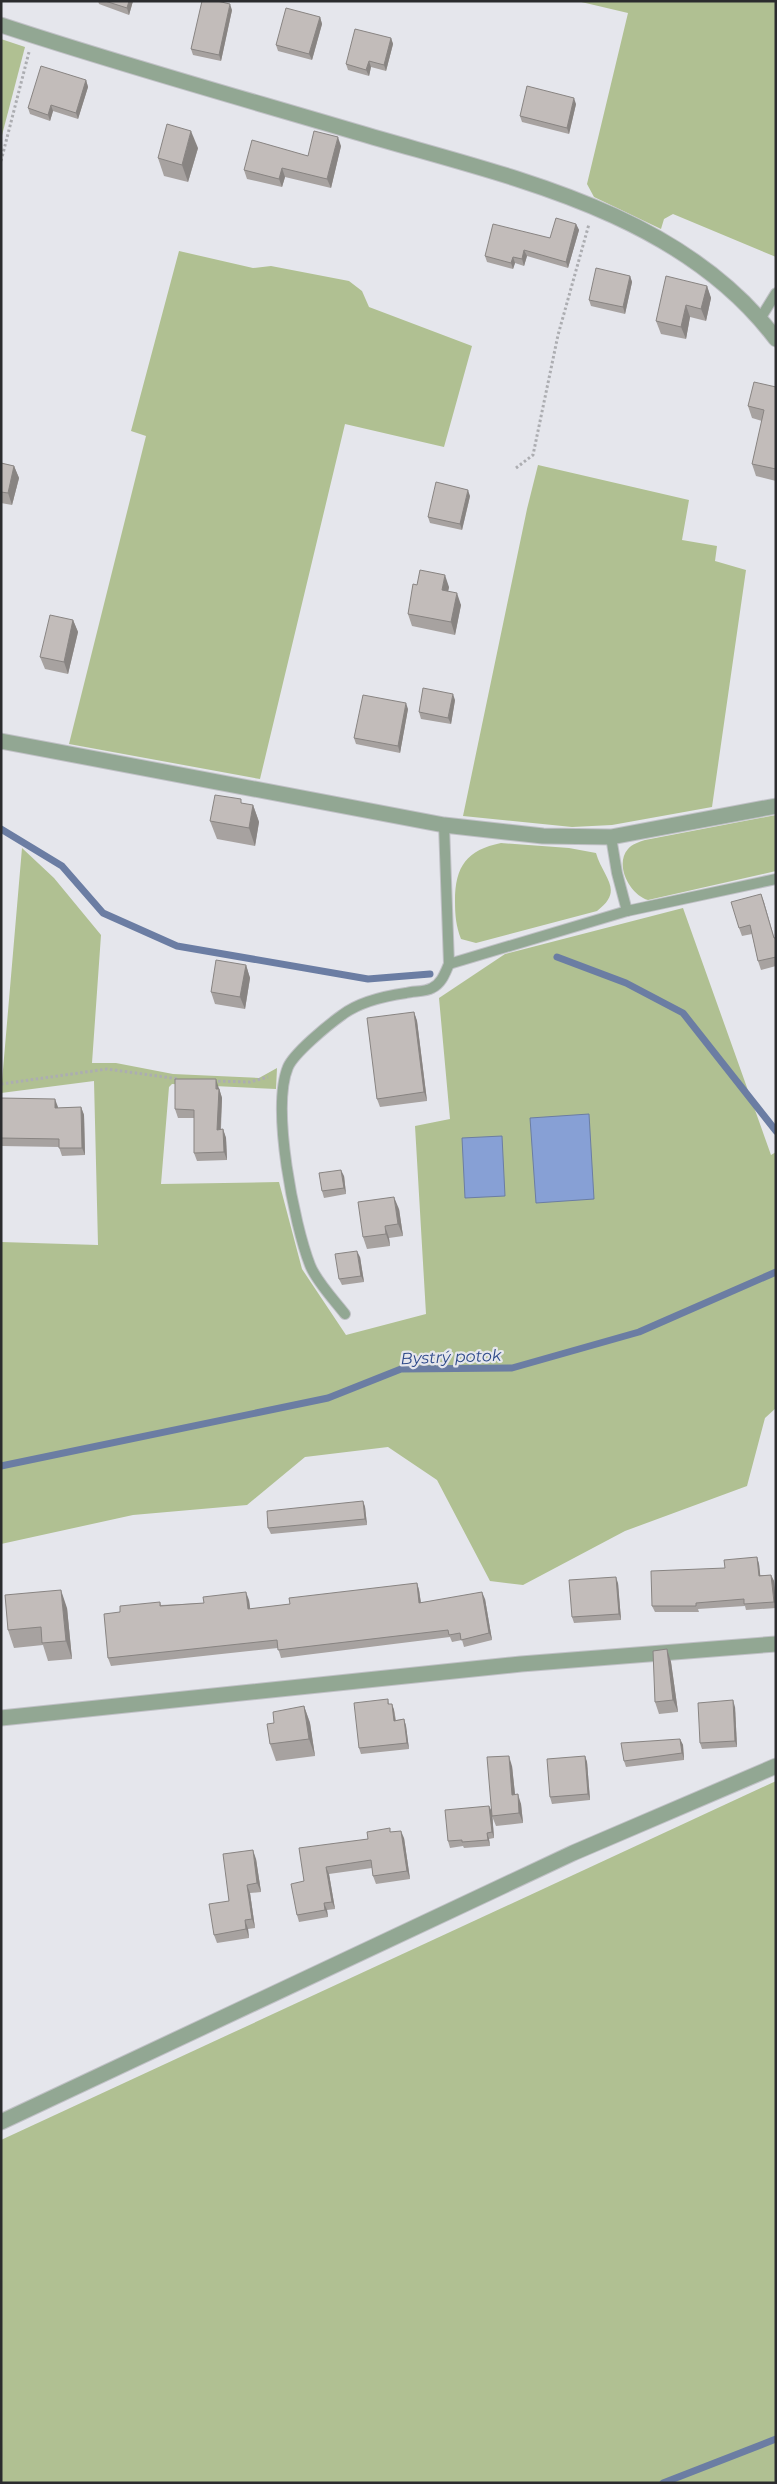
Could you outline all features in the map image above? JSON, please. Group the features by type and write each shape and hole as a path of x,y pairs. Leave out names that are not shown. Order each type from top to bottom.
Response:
{"street":[{"path":"1,25 594,205 648,232 686,255 724,283 760,318 776,340"},
{"path":"1,741 444,825 543,836 611,838 776,806"},
{"path":"1,1718 521,1664 776,1644"},
{"path":"1,2122 573,1853 776,1766"}],"lane":[{"path":"760,318 776,293"},
{"path":"345,1314 310,1267 299,1229 284,1153 282,1096 287,1069 292,1060 310,1041 342,1014 361,1005 386,997 432,988 443,978 449,964 444,825"},
{"path":"611,838 627,911"},
{"path":"449,964 627,911 776,879"}],"path":[{"path":"1,161 33,36"},
{"path":"516,468 533,455 558,335 594,205"},
{"path":"1,1084 107,1069 182,1079"},
{"path":"211,1080 250,1082 265,1079 287,1069"}],"green space":[{"path":"577,1 776,1 776,257 673,214 664,219 661,229 594,197 587,184 628,13"},
{"path":"1,39 25,47 1,139"},
{"path":"179,251 253,268 271,266 349,281 362,291 369,307 472,346 444,447 345,424 260,779 69,744 146,436 131,431"},
{"path":"538,465 689,500 682,540 717,546 715,561 746,570 712,807 612,825 572,827 463,816 527,509"},
{"path":"776,815 776,871 648,900 635,892 626,879 623,871 624,856 628,849 636,843"},
{"path":"501,843 569,848 596,853 610,884 610,897 597,911 476,943 461,939 456,920 457,878 465,861 472,855 479,850"},
{"path":"22,848 54,878 101,935 92,1063 116,1063 173,1074 259,1078 277,1068 276,1089 172,1084 169,1087 161,1184 279,1182 302,1269 346,1335 426,1314 415,1126 450,1119 439,998 505,954 683,908 771,1155 776,1152 776,1408 765,1418 747,1486 625,1531 523,1585 490,1581 437,1480 388,1447 305,1457 247,1505 133,1515 1,1544 1,1242 98,1245 94,1081 1,1093"},
{"path":"776,1781 776,2483 1,2483 1,2140"}],"water":[{"path":"589,1114 594,1199 536,1203 530,1118"},
{"path":"502,1136 505,1196 465,1198 462,1138"}],"building":[{"path":"105,1 129,1 127,8"},
{"path":"202,1 217,1 230,4 219,55 191,49"},
{"path":"286,8 320,17 309,54 276,45"},
{"path":"355,29 391,38 384,65 369,61 366,70 346,64"},
{"path":"41,66 86,80 76,113 51,105 48,115 28,108"},
{"path":"527,86 574,98 567,128 520,116"},
{"path":"167,124 191,131 182,165 158,158"},
{"path":"314,131 338,137 327,179 282,168 279,179 244,170 252,140 308,156"},
{"path":"556,218 576,224 566,262 524,250 522,259 513,257 511,263 485,256 493,224 550,238"},
{"path":"596,268 630,276 623,307 589,300"},
{"path":"666,276 707,286 701,309 686,305 681,327 656,321"},
{"path":"754,382 776,387 776,469 752,464 764,410 748,406"},
{"path":"1,463 14,466 8,493 1,492"},
{"path":"436,482 468,490 460,524 428,517"},
{"path":"420,570 445,575 442,590 457,593 451,622 408,614 413,584 417,585"},
{"path":"50,615 73,620 64,662 40,657"},
{"path":"423,688 453,694 448,718 419,712"},
{"path":"363,695 406,703 398,746 354,738"},
{"path":"215,795 241,799 241,803 253,805 249,828 210,821"},
{"path":"761,894 774,938 776,938 776,957 758,961 750,925 739,928 731,902"},
{"path":"216,960 246,965 240,997 211,992"},
{"path":"414,1012 424,1092 377,1099 367,1018"},
{"path":"175,1079 216,1079 216,1089 219,1089 217,1130 223,1129 224,1152 194,1153 194,1110 175,1109"},
{"path":"1,1098 55,1099 55,1108 81,1107 82,1148 59,1148 59,1139 1,1138"},
{"path":"341,1170 344,1188 322,1191 319,1173"},
{"path":"394,1197 398,1224 385,1226 386,1234 363,1237 358,1202"},
{"path":"357,1251 361,1276 339,1279 335,1254"},
{"path":"363,1501 365,1519 268,1528 267,1511"},
{"path":"757,1557 759,1576 771,1575 774,1602 744,1604 744,1599 696,1603 696,1606 652,1606 651,1571 725,1568 724,1560"},
{"path":"616,1577 619,1614 572,1617 569,1580"},
{"path":"417,1583 419,1603 482,1592 489,1633 461,1640 460,1633 449,1635 448,1630 278,1650 277,1640 108,1658 104,1614 120,1612 120,1606 160,1602 160,1606 204,1603 203,1597 246,1592 248,1609 290,1604 289,1598"},
{"path":"61,1590 66,1641 42,1643 41,1627 8,1630 5,1595"},
{"path":"667,1649 673,1700 655,1702 653,1651"},
{"path":"388,1699 388,1704 392,1704 394,1721 404,1719 407,1743 359,1748 354,1703"},
{"path":"733,1700 735,1741 700,1743 698,1703"},
{"path":"304,1706 309,1739 270,1744 267,1724 274,1723 273,1712"},
{"path":"680,1739 682,1753 624,1761 621,1743"},
{"path":"509,1756 512,1795 518,1794 519,1813 492,1816 487,1757"},
{"path":"585,1756 588,1794 550,1797 547,1759"},
{"path":"489,1806 492,1832 487,1833 488,1840 448,1841 445,1810"},
{"path":"390,1828 390,1832 401,1831 407,1871 373,1876 371,1860 326,1867 332,1902 324,1903 325,1910 297,1915 291,1884 304,1881 299,1848 368,1839 367,1832"},
{"path":"253,1850 257,1883 247,1885 252,1919 245,1920 246,1929 214,1935 209,1904 229,1901 223,1854"}],"waterway":[{"path":"1,829 62,866 103,913 177,946 368,979 430,974"},
{"path":"557,957 626,983 683,1013 776,1131"},
{"name":"Bystrý potok","path":"1,1466 328,1398 401,1369 512,1368 639,1332 776,1272"},
{"path":"663,2483 776,2439"}]}
